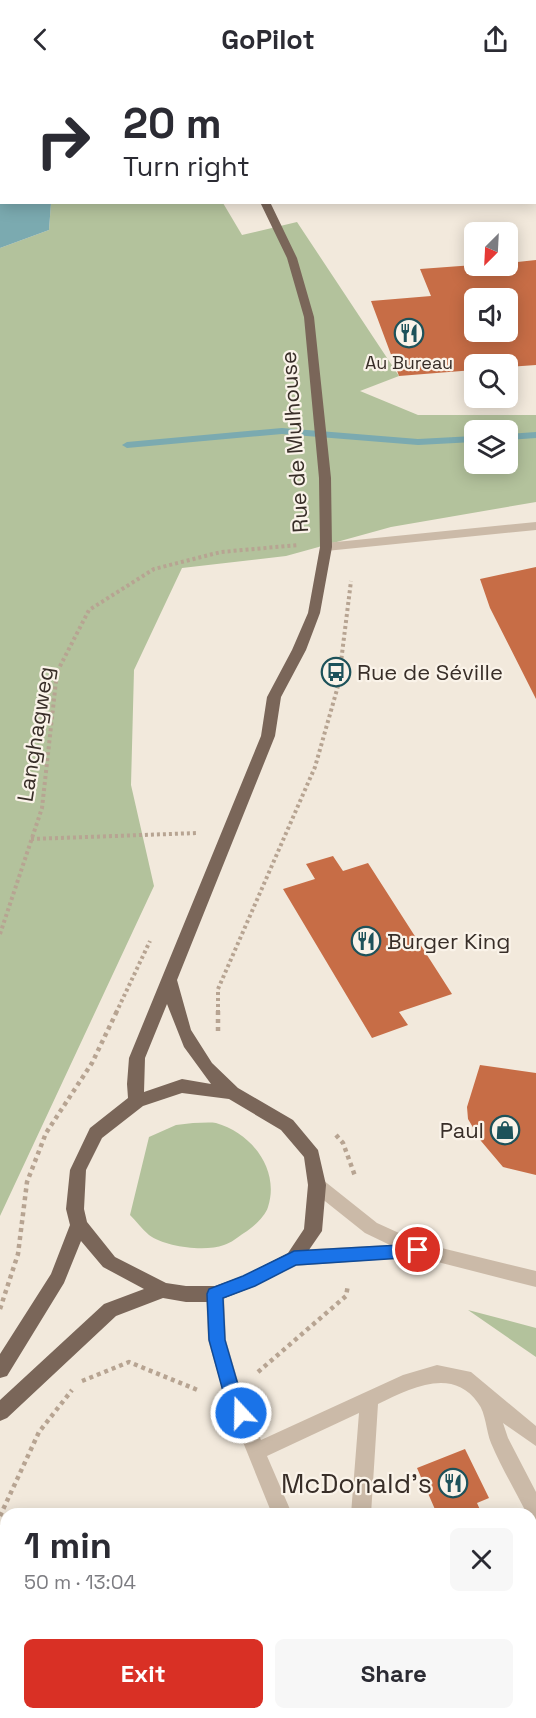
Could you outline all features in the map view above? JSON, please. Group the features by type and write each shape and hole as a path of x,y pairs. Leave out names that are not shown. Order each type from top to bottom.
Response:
{"main road":[{"name":"Rue de Mulhouse","path":"137,1101 135,1084 137,1058 268,736 274,697 314,613 326,547 323,454 309,317 292,258 266,204"},
{"path":"169,980 181,1029 207,1071 232,1093 287,1125 312,1155 317,1185 313,1231 294,1258 249,1281 215,1294 186,1294 163,1290 109,1262 79,1225 75,1209 78,1170 96,1133 137,1101 182,1086 232,1093"},
{"path":"0,1370 58,1278 79,1225"},
{"path":"0,1412 110,1310 163,1290"}],"street":[{"path":"326,547 536,526"},
{"path":"317,1185 371,1228 418,1250 536,1278"},
{"path":"294,1258 418,1250"},
{"path":"215,1294 217,1340 233,1395 280,1508"},
{"path":"257,1451 403,1383 437,1373 464,1378 536,1437"},
{"path":"361,1508 369,1398"},
{"path":"487,1399 499,1440 534,1508"}],"path":[{"path":"297,556 298,534"},
{"name":"Langhagweg","path":"0,934 42,808 57,672 89,610 154,569 221,552 298,545 326,547"},
{"path":"218,1039 218,989 315,767 338,686 351,593 351,545"},
{"path":"31,839 202,833 197,844"},
{"path":"0,1309 18,1254 27,1182 46,1133 92,1063 152,938"},
{"path":"331,1129 343,1143 358,1182"},
{"path":"4,1508 39,1432 79,1382 129,1362 206,1394 233,1395 346,1296"}],"green space":[{"path":"51,204 224,204 242,235 297,222 399,376 360,391 418,415 536,415 536,502 391,527 286,556 182,568 134,670 131,785 154,886 0,1216 0,248 49,230"},
{"path":"216,1123 241,1135 260,1155 270,1180 271,1193 268,1207 261,1218 232,1241 216,1247 196,1248 165,1243 149,1235 130,1215 149,1137 176,1125"},
{"path":"468,1310 536,1328 536,1357"}],"water":[{"path":"0,204 51,204 49,230 0,248"}],"building":[{"path":"536,260 536,365 518,366 518,354 464,354 464,371 399,376 371,301 431,296 420,269 464,266 464,276 518,276 518,262"},
{"path":"536,567 536,699 490,608 480,579"},
{"name":"Burger King","path":"333,856 343,871 368,863 452,994 399,1012 408,1025 372,1038 283,889 315,879 306,864"},
{"name":"Paul","path":"480,1065 536,1073 536,1175 503,1167 481,1141 468,1119 467,1107"},
{"name":"McDonald's","path":"465,1449 489,1498 477,1503 479,1508 434,1508 417,1468"}],"waterway":[{"path":"127,445 282,431 418,442 464,440"},
{"path":"518,436 536,435"}],"place":[{"name":"Au Bureau","path":"409,333"},
{"name":"Rue de Séville","path":"336,672"},
{"name":"Burger King","path":"366,941"},
{"name":"Paul","path":"505,1130"},
{"name":"McDonald's","path":"453,1483"}],"route":[{"path":"241,1413 233,1395 217,1340 215,1294 249,1281 294,1258 418,1250"}]}
